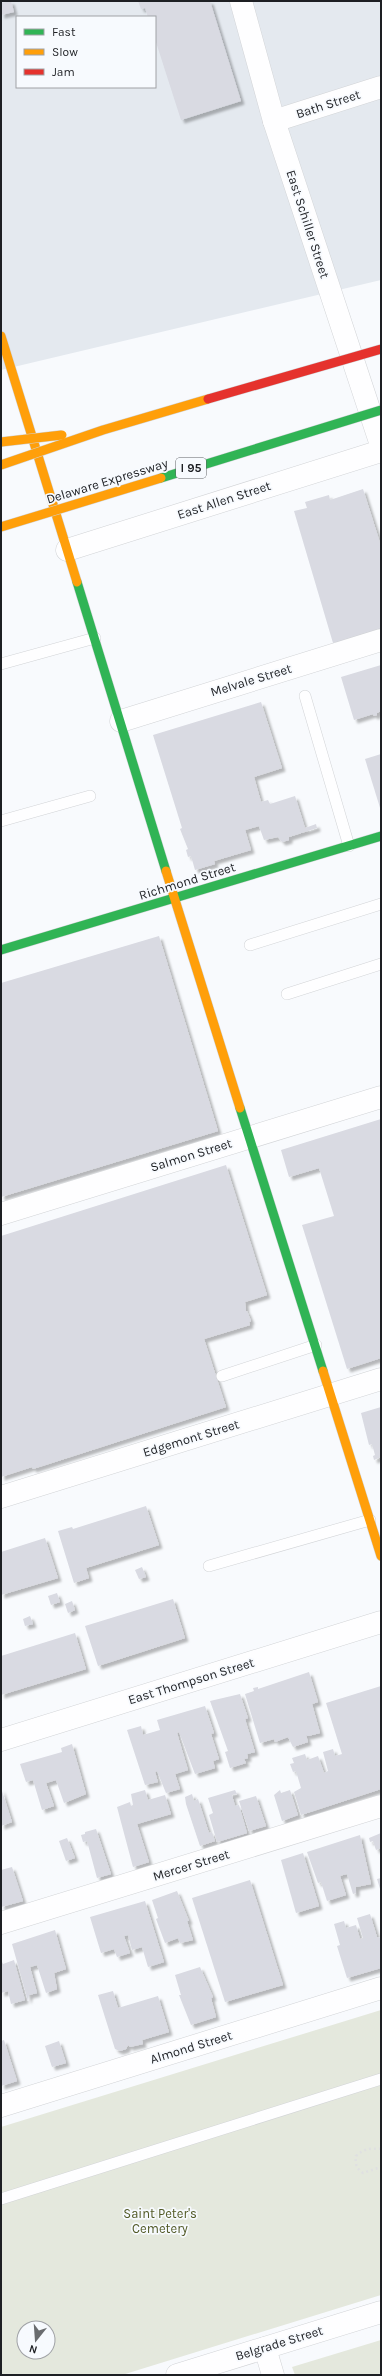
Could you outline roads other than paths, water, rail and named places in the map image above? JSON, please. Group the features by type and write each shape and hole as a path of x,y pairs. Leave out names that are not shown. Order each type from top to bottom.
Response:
{"main road":[{"path":"1,336 175,899 332,1394 381,1556"},
{"path":"1,465 103,430 381,349"},
{"name":"Delaware Expressway","path":"1,527 381,410"},
{"path":"1,442 103,430"},
{"name":"Richmond Street","path":"1,950 381,836"}],"street":[{"name":"East Schiller Street","path":"241,1 274,121 381,445"},
{"name":"Bath Street","path":"274,121 381,87"},
{"name":"East Allen Street","path":"67,550 381,451"},
{"name":"Melvale Street","path":"121,721 381,640"},
{"name":"Salmon Street","path":"1,1214 381,1097"},
{"name":"Edgemont Street","path":"1,1497 381,1379"},
{"name":"East Thompson Street","path":"1,1740 381,1622"},
{"name":"Mercer Street","path":"1,1923 381,1806"},
{"name":"Almond Street","path":"1,2106 381,1988"},
{"name":"Belgrade Street","path":"177,2375 381,2312"},
{"path":"265,2348 273,2375"}],"lane":[{"path":"1,664 95,638"},
{"path":"306,696 349,846"},
{"path":"1,821 90,796"},
{"path":"250,944 381,904"},
{"path":"287,994 381,964"},
{"path":"222,1376 316,1345"},
{"path":"209,1566 370,1520"},
{"path":"1,2199 381,2079"}],"park label":[{"name":"Saint Peter's Cemetery","path":"160,2220"}]}
